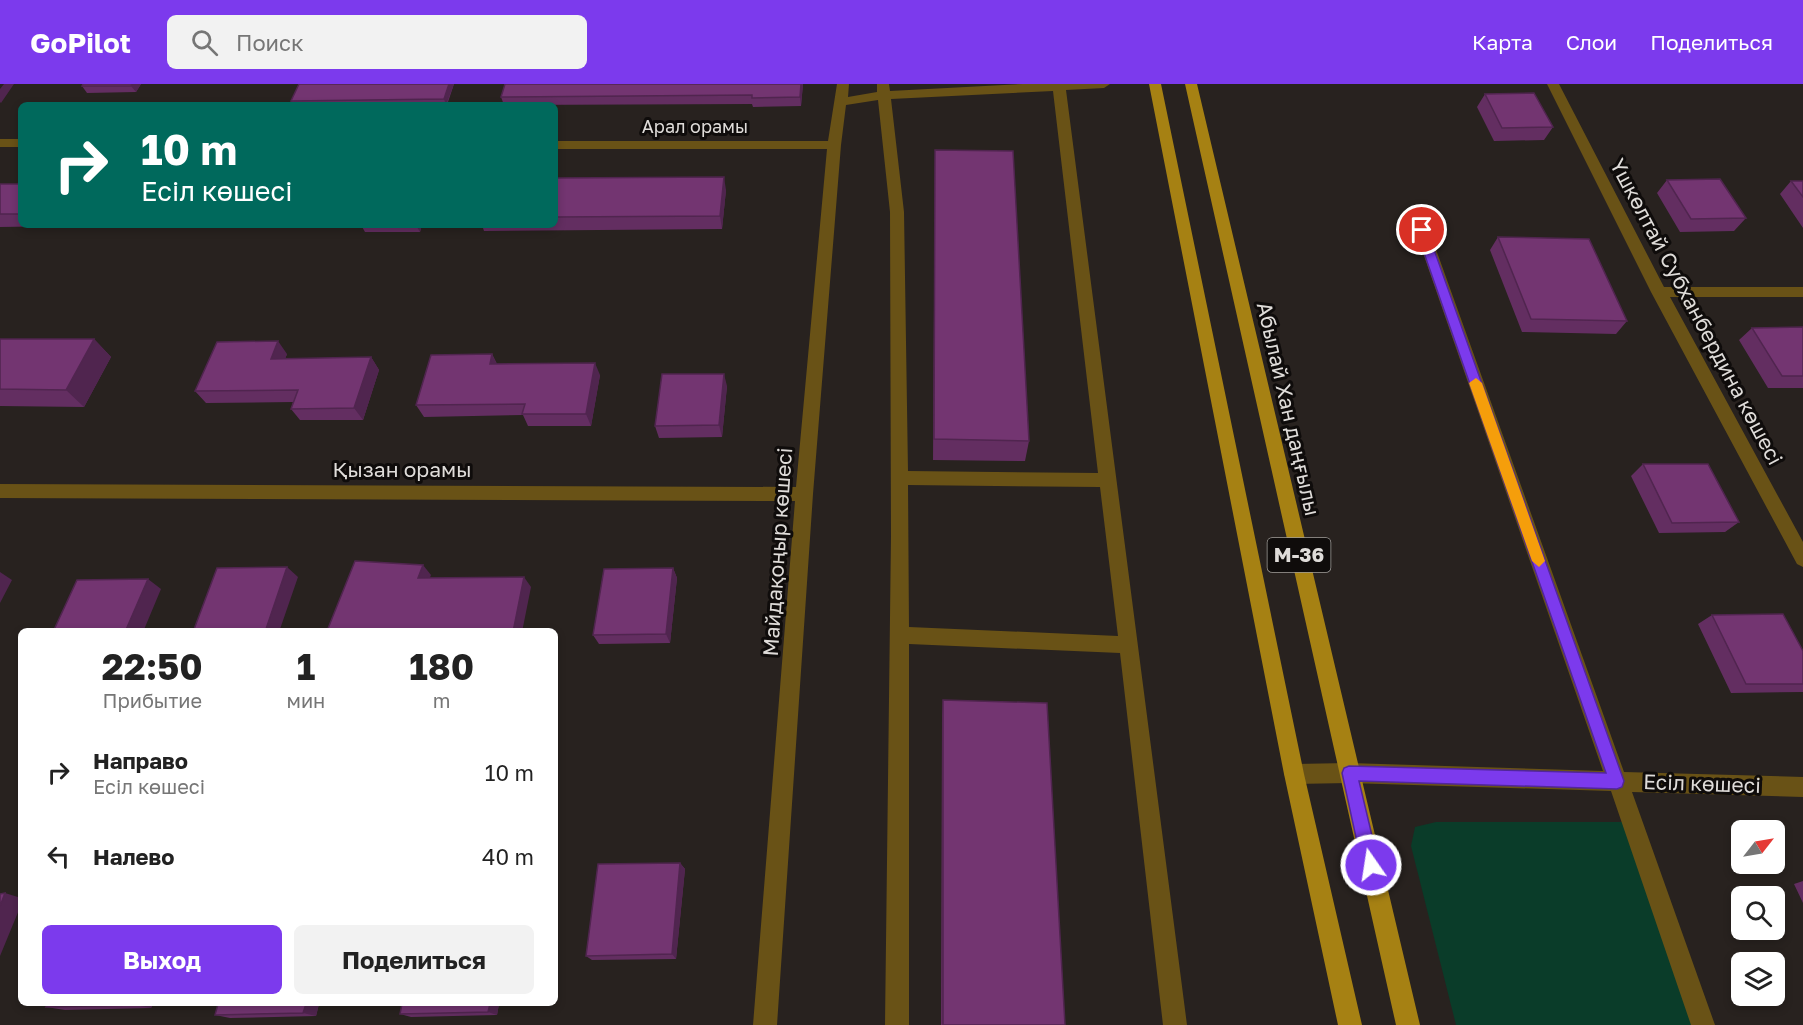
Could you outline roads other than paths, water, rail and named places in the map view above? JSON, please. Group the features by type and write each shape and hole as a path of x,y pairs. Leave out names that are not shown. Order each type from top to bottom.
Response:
{"main road":[{"name":"M-36","path":"1155,84 1294,774 1350,1025"},
{"name":"Абылай Хан даңғылы","path":"1191,84 1408,1025"}],"street":[{"path":"843,93 883,89 1104,84"},
{"name":"Үшкөлтай Субханбердина көшесі","path":"1553,84 1659,292 1803,559"},
{"path":"1060,85 1175,1025"},
{"path":"883,89 897,212 899,478 897,1025"},
{"name":"Майдақоңыр көшесі","path":"765,1025 804,494 834,145 843,93"},
{"path":"0,143 18,143"},
{"name":"Арал орамы","path":"558,145 834,145"},
{"path":"1422,230 1617,781 1634,822 1703,1025"},
{"path":"1659,292 1803,292"},
{"path":"899,478 1109,480"},
{"name":"Қызан орамы","path":"0,491 804,494"},
{"path":"899,635 1129,645"},
{"name":"Есіл көшесі","path":"1294,774 1349,773 1803,787"}]}
